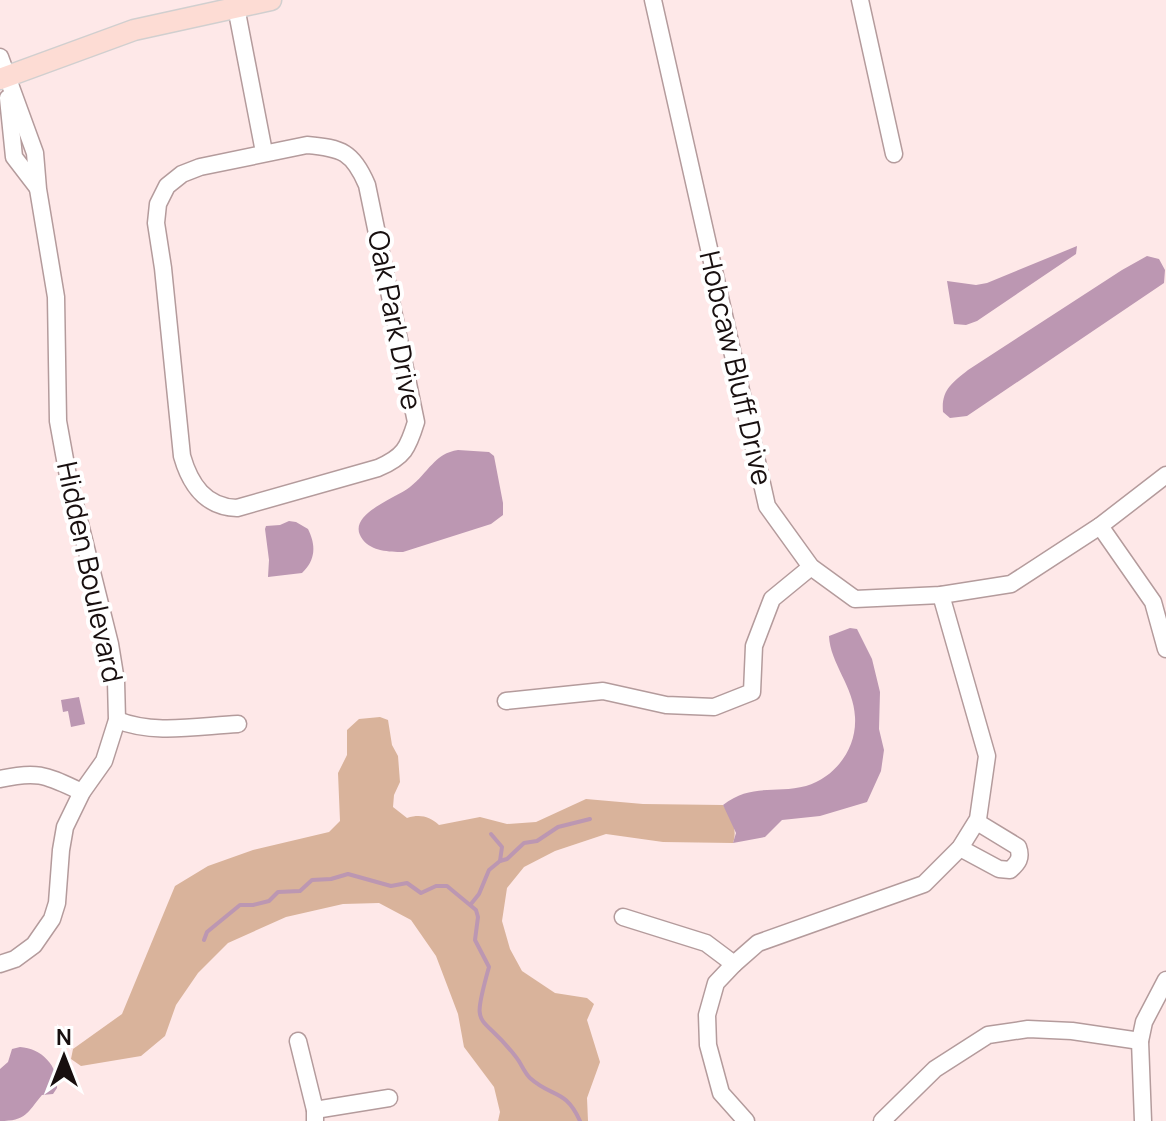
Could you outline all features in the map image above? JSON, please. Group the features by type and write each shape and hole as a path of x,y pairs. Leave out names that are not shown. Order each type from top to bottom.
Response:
{"main road":[{"path":"3,78 134,30 253,3"}],"street":[{"name":"Hobcaw Bluff Drive","path":"653,0 767,506 811,567 855,599 941,595 1011,584 1100,526 1166,475"},
{"path":"860,0 894,154"},
{"path":"253,3 264,152"},
{"name":"Hidden Boulevard","path":"0,57 14,157 38,189 56,297 58,421 68,476 110,644 116,681 117,720 104,761 82,792 65,827 57,903 52,919 34,945 15,959 0,964"},
{"name":"Oak Park Drive","path":"307,145 325,146 334,147 357,162 370,196 416,422 410,443 398,459 250,505 229,508 215,504 199,492 187,476 182,456 156,223 158,204 167,186 182,174 264,152 307,145"},
{"path":"1100,526 1153,602 1166,649"},
{"path":"506,701 603,691 666,705 714,707 752,692 754,646 772,599 811,567"},
{"path":"746,1121 721,1093 708,1045 707,1015 716,983 758,943 924,884 960,848 977,822 987,756 941,595"},
{"path":"117,720 152,729 238,724"},
{"path":"0,779 28,773 44,775 82,792"},
{"path":"960,848 999,869 1010,870 1018,864 1021,855 1018,847 977,822"},
{"path":"623,917 706,943 734,964"},
{"path":"1143,1121 1140,1041 1144,1022 1166,980"},
{"path":"882,1121 935,1069 988,1035 1028,1029 1072,1031 1140,1041"},
{"path":"298,1041 315,1115 389,1098"}],"shaded area":[{"path":"1077,246 1076,254 977,321 966,325 954,324 947,281 976,285 987,283"},
{"path":"1147,256 1159,259 1165,270 1164,283 967,416 950,418 943,412 946,392 968,370"},
{"path":"458,450 489,452 494,456 503,515 491,524 403,552 376,549 363,540 359,531 366,515 410,487 443,455"},
{"path":"289,521 308,529 313,547 312,558 302,573 268,577 266,526"},
{"path":"850,628 857,629 872,659 880,692 879,729 884,750 881,771 867,802 820,816 782,820 765,837 733,843 736,833 723,805 753,791 795,788 817,782 835,768 848,750 855,728 854,706 833,656 829,636"},
{"path":"79,697 85,724 71,727 68,711 63,712 61,700"},
{"path":"380,717 388,720 392,745 398,756 400,782 393,807 407,818 424,817 439,825 480,817 507,824 536,822 586,799 643,804 723,805 731,819 735,833 733,843 663,842 606,834 555,851 524,867 507,888 502,921 510,949 522,971 555,993 587,998 594,1004 587,1020 600,1062 587,1098 588,1121 498,1121 500,1112 494,1087 464,1047 458,1014 436,956 411,920 379,903 343,904 286,917 228,943 198,973 176,1005 165,1036 141,1056 81,1066 71,1059 73,1049 122,1014 175,886 208,866 253,850 329,832 340,821 338,773 347,755 347,730 359,719"},
{"path":"20,1047 35,1051 47,1060 55,1072 57,1088 53,1094 42,1095 21,1118 0,1121 0,1069 8,1062 12,1049"}],"waterway":[{"path":"471,904 489,870 524,843 537,841 558,827 590,819"},
{"path":"491,834 502,847 500,861"},
{"path":"204,940 207,932 240,905 269,901 278,892 300,891 312,880 348,874 391,886 407,883 421,893 436,886 447,886 476,910 478,917 475,940 489,967 480,1003 482,1020 504,1042 530,1078 569,1103 580,1121"}]}
